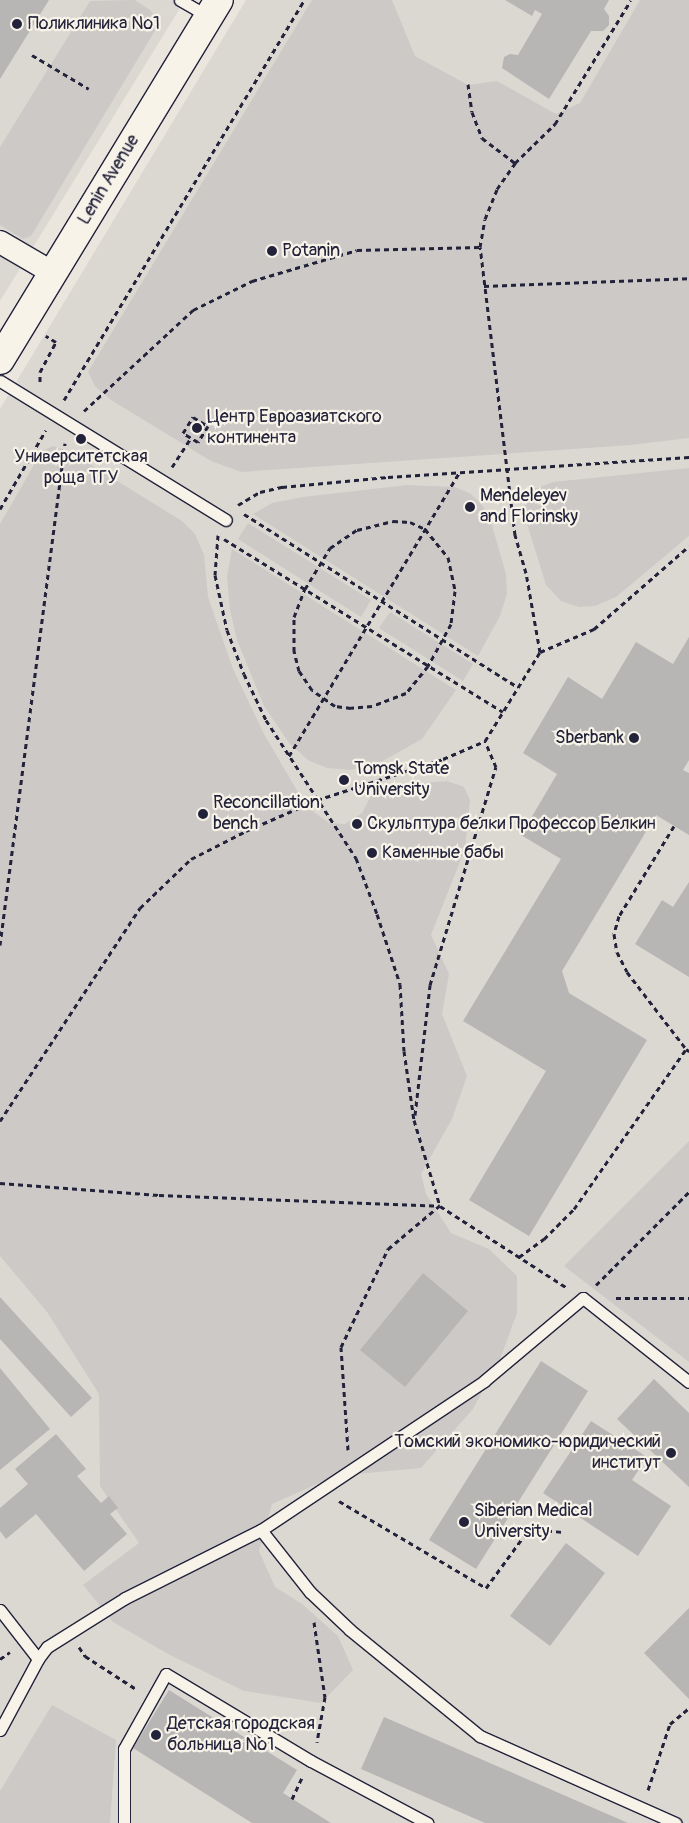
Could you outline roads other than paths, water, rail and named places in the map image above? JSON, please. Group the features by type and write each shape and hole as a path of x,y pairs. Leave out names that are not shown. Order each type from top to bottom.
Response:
{"main road":[{"name":"Lenin Avenue","path":"0,360 214,8"}],"street":[{"path":"0,242 53,273"}],"lane":[{"path":"180,0 214,8"},
{"path":"0,381 226,520"},
{"path":"0,1730 38,1659 47,1647 125,1598 260,1530 323,1489 484,1381 583,1298 689,1382"},
{"path":"260,1530 310,1592 350,1630 480,1736 675,1823"},
{"path":"0,1610 38,1659"},
{"path":"124,1823 124,1749 166,1674 311,1761 427,1823"}],"place":[{"name":"Поликлиника №1","path":"17,24"},
{"name":"Potanin","path":"272,251"},
{"name":"Центр Евроазиатского континента","path":"197,428"},
{"name":"Университетская роща ТГУ","path":"81,439"},
{"name":"Mendeleyev and Florinsky","path":"470,507"},
{"name":"Sberbank","path":"634,738"},
{"name":"Tomsk State University","path":"344,780"},
{"name":"Reconcillation bench","path":"203,814"},
{"name":"Скульптура белки Профессор Белкин","path":"357,824"},
{"name":"Каменные бабы","path":"372,853"},
{"name":"Томский экономико-юридический институт","path":"671,1453"},
{"name":"Siberian Medical University","path":"464,1522"},
{"name":"Детская городская больница №1","path":"156,1735"}]}
